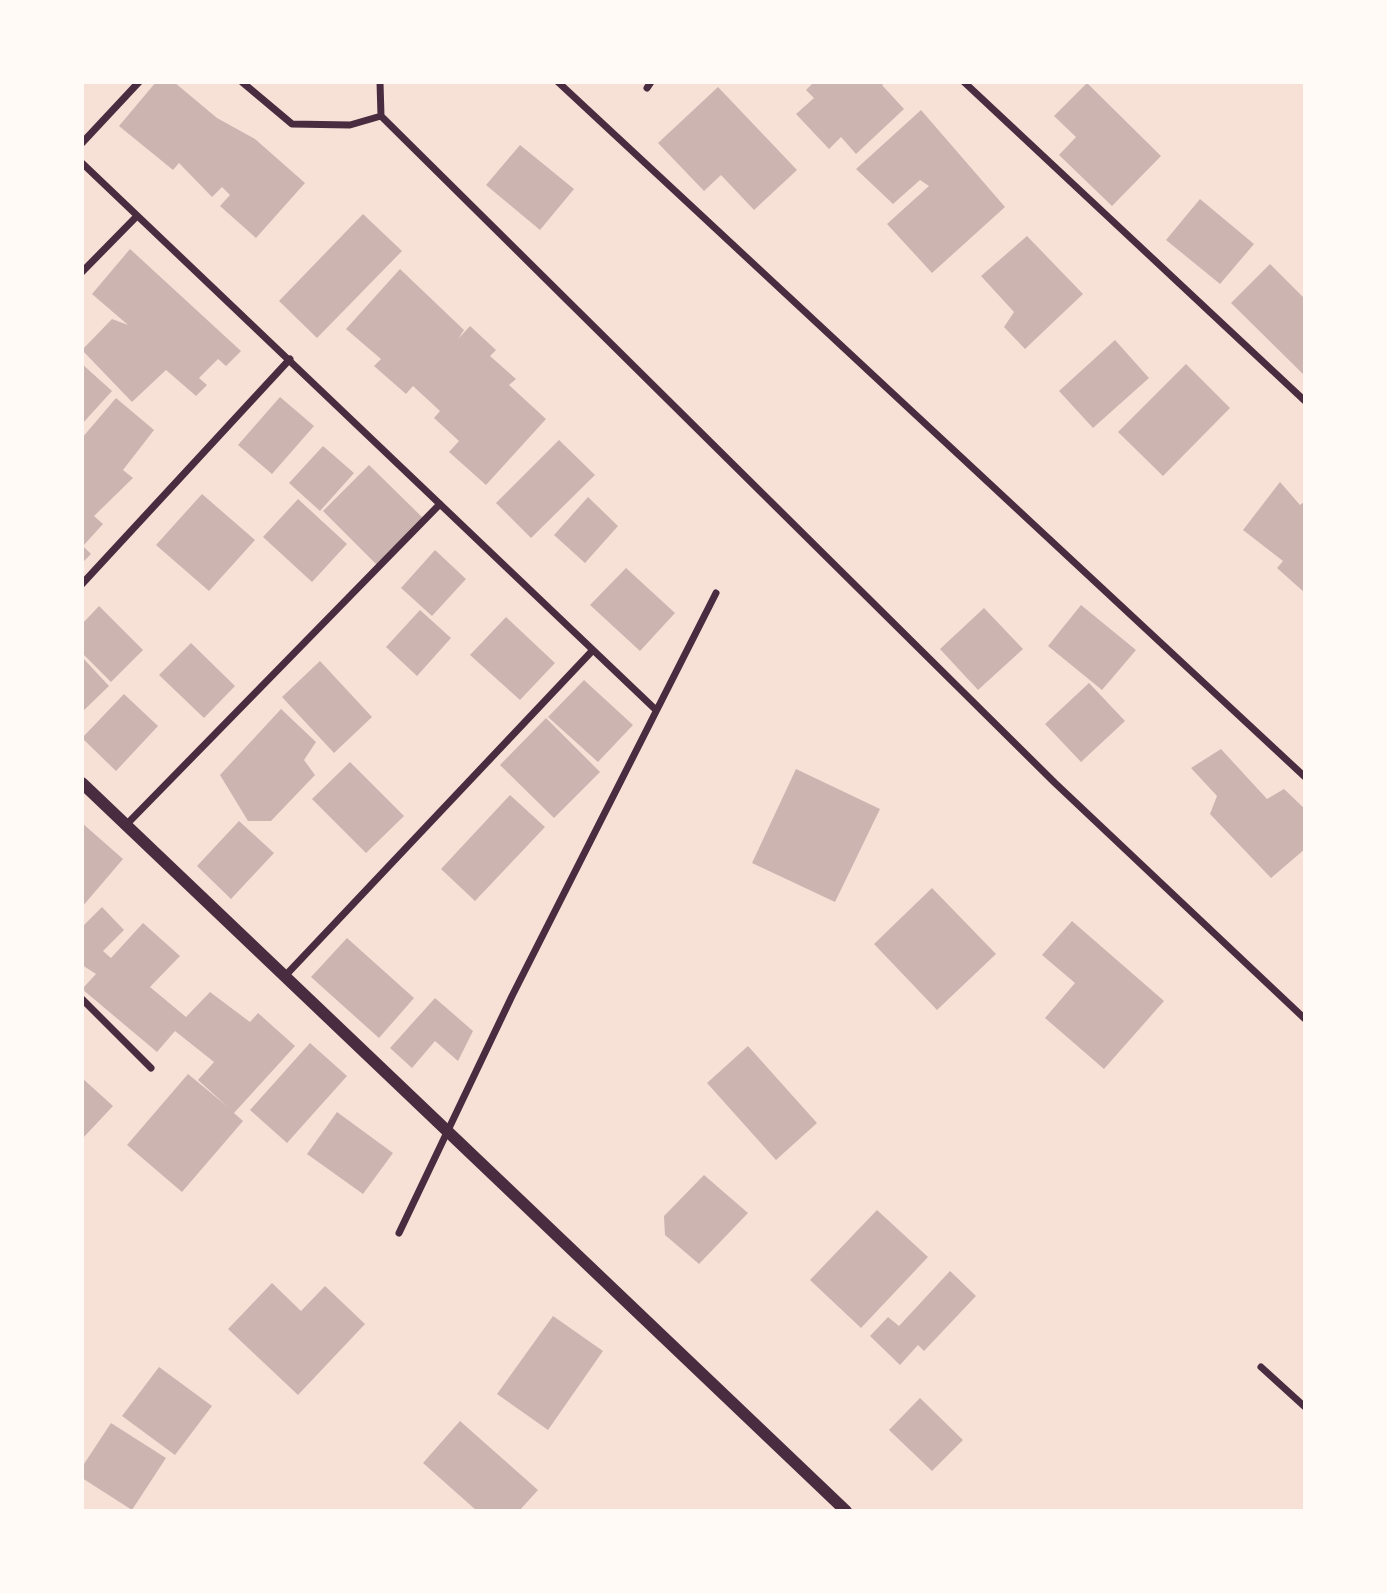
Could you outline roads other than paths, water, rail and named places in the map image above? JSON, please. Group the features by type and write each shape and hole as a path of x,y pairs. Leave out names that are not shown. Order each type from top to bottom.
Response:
{"street":[{"path":"82,143 139,82"},
{"path":"243,82 292,124 350,125 381,116"},
{"path":"380,82 381,116 1055,783 1305,1019"},
{"path":"558,82 1305,777"},
{"path":"964,82 1305,401"},
{"path":"82,163 656,710"},
{"path":"82,272 137,216"},
{"path":"82,584 290,359"},
{"path":"126,825 440,504"},
{"path":"399,1233 450,1132 512,996 716,593"},
{"path":"285,976 593,650"},
{"path":"82,783 846,1511"},
{"path":"82,999 151,1068"},
{"path":"1261,1367 1305,1407"}]}
